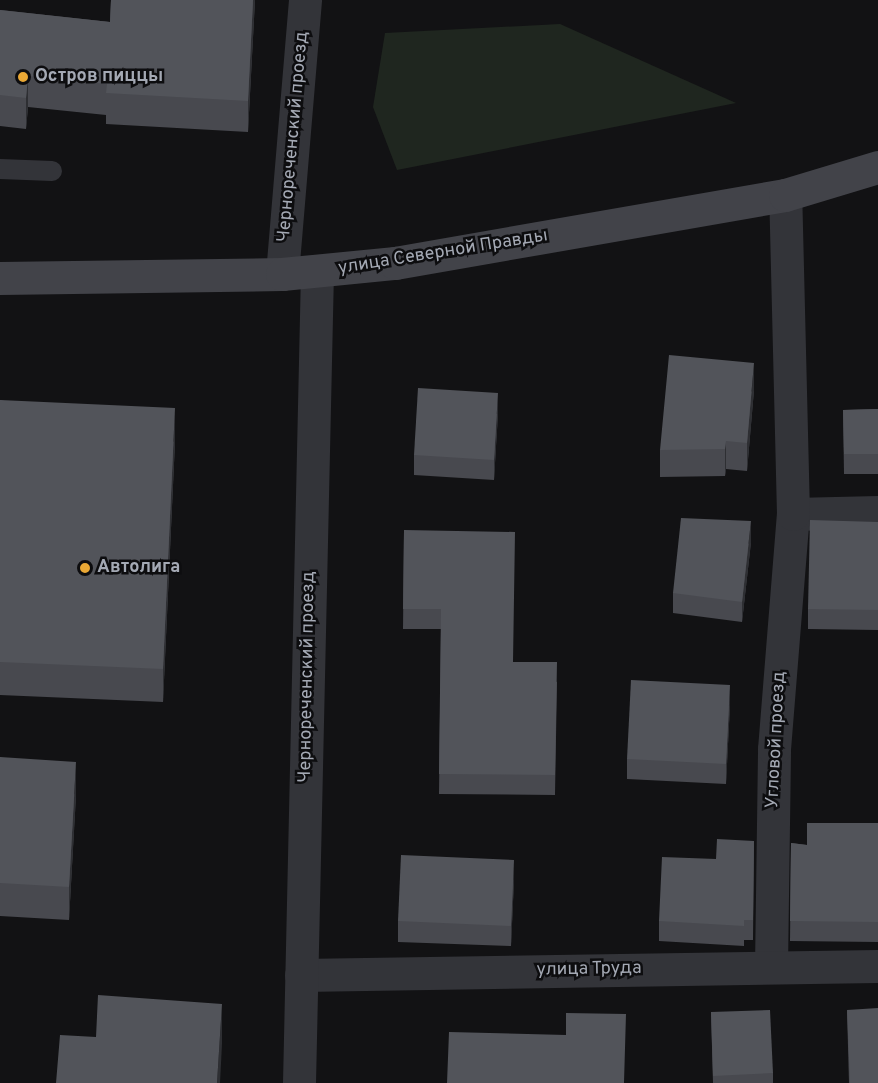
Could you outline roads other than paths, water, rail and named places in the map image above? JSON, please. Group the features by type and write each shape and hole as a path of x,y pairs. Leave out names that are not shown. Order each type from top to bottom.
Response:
{"main road":[{"name":"улица Северной Правды","path":"0,278 282,274 395,263 785,195 878,168"}],"street":[{"name":"Чернореченский проезд","path":"282,274 305,0"},
{"name":"Угловой проезд","path":"771,967 774,748 793,514 785,195"},
{"name":"Чернореченский проезд","path":"299,1083 317,272"},
{"path":"793,514 878,512"},
{"name":"улица Труда","path":"301,975 878,966"}],"lane":[{"path":"0,169 52,171"}],"place":[{"name":"Остров пиццы","path":"23,77"},
{"name":"Автолига","path":"85,568"}]}
